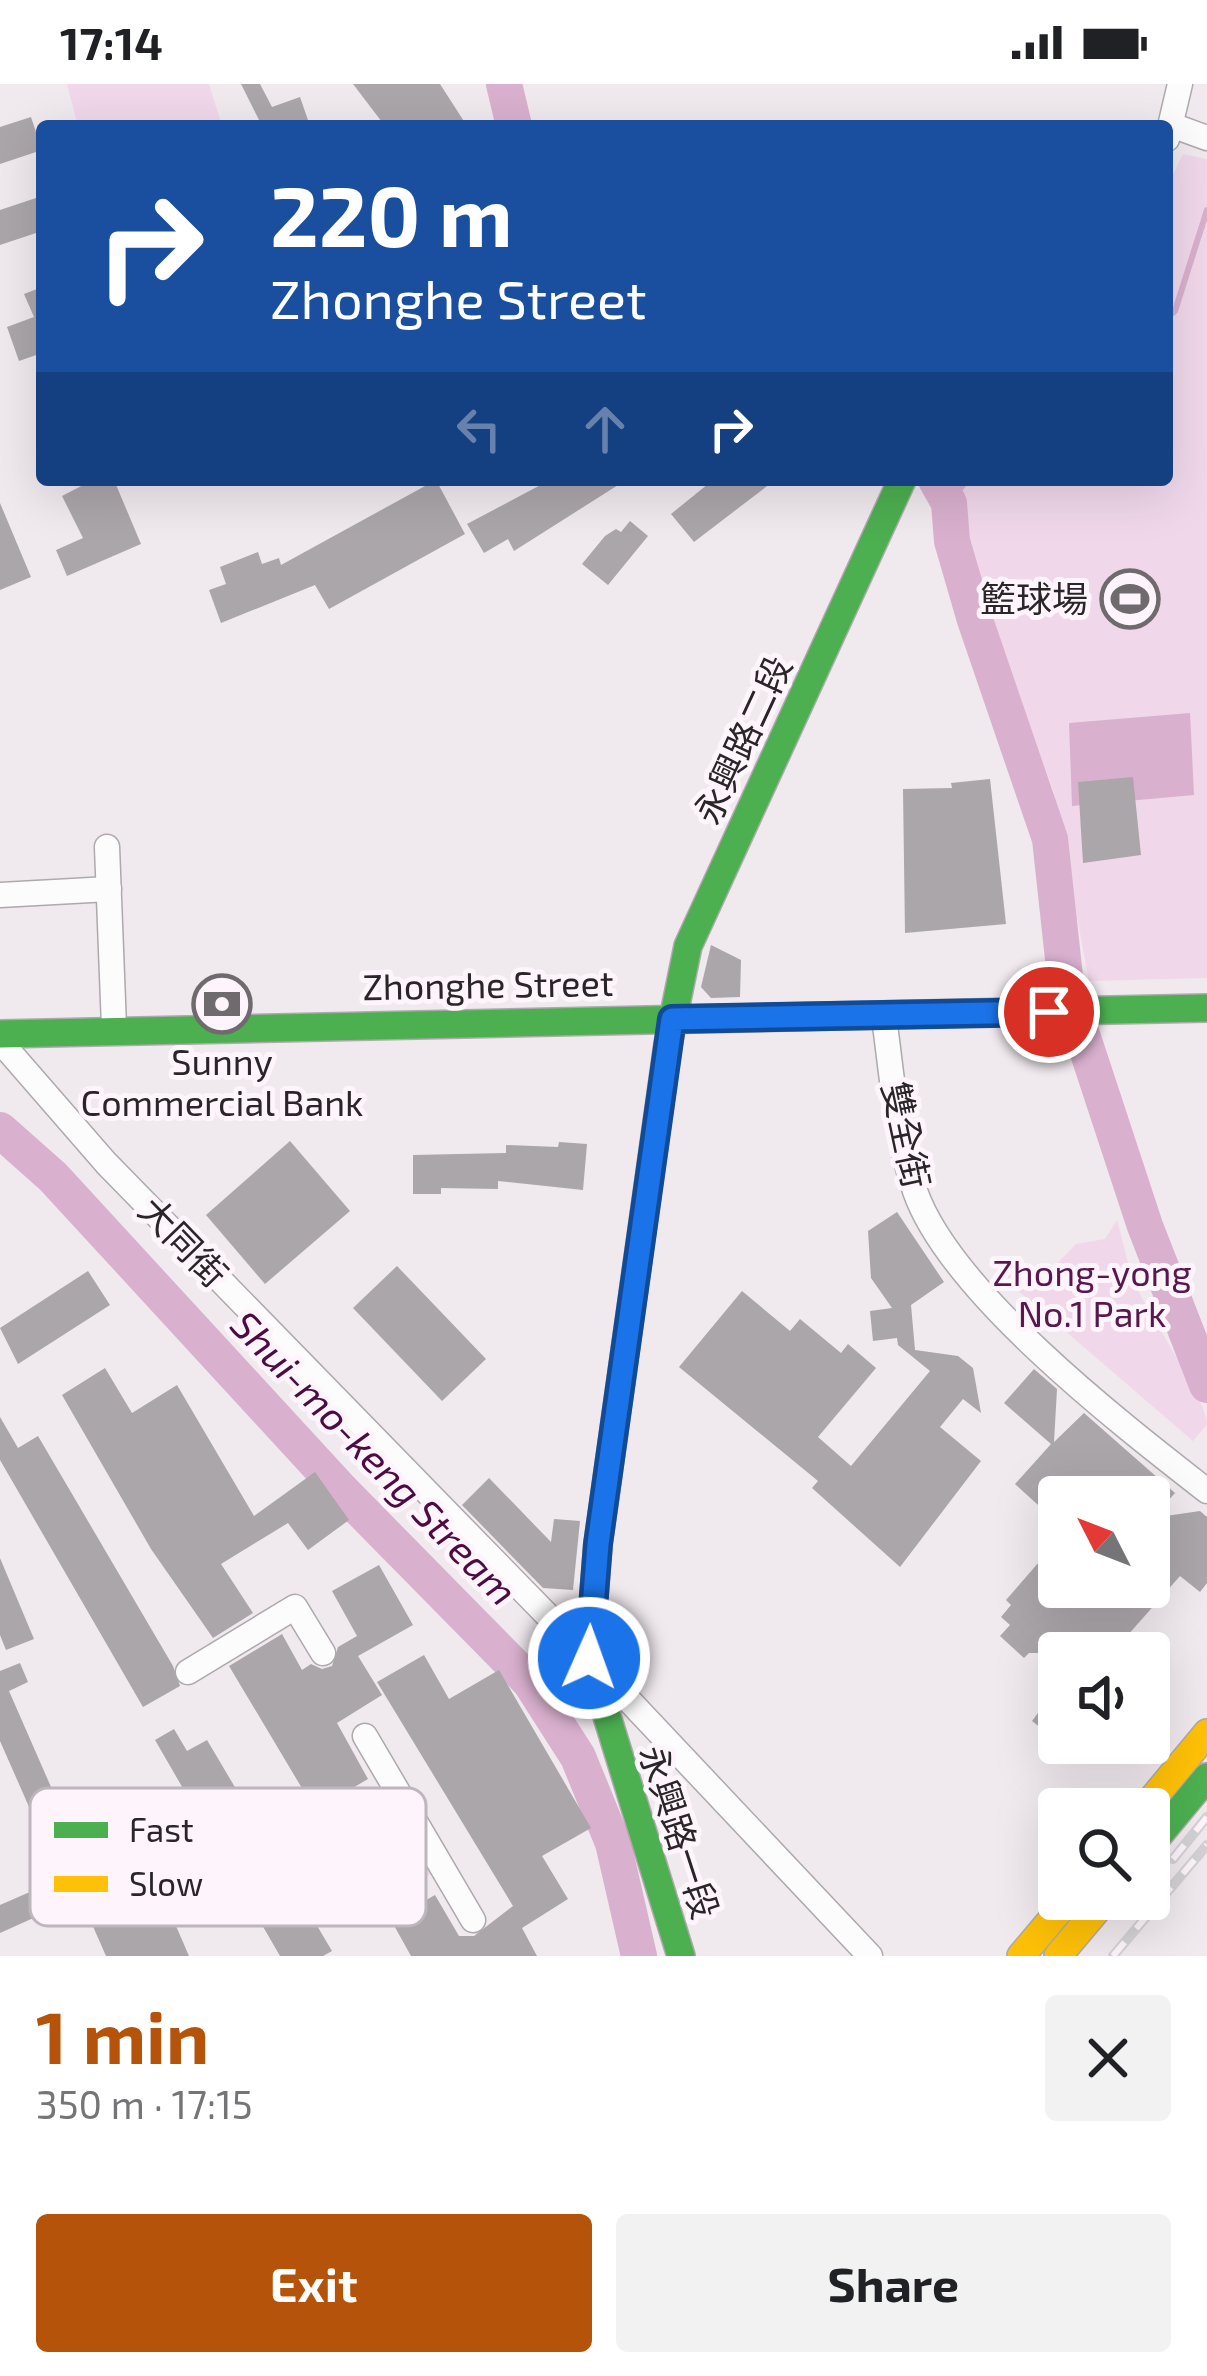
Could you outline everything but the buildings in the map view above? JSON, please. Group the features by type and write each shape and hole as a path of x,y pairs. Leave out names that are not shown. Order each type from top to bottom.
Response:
{"street":[{"path":"1173,120 1180,84"},
{"path":"1173,133 1207,138"},
{"name":"永興路二段","path":"672,1019 688,946 899,488"},
{"path":"107,848 113,1027"},
{"path":"0,895 109,889"},
{"name":"Zhonghe Street","path":"0,1037 113,1027 884,1018 1207,1008"},
{"name":"雙全街","path":"884,1018 914,1190 935,1234 987,1301 1204,1482"},
{"name":"永興路一段","path":"672,1019 598,1544 589,1658 681,1956"},
{"name":"大同街","path":"0,1037 106,1163 589,1658 870,1956"},
{"path":"188,1672 295,1607 323,1653"},
{"path":"1161,1788 1207,1733"},
{"path":"365,1736 396,1788"},
{"path":"1170,1822 1207,1777"},
{"path":"426,1840 473,1920"},
{"path":"1021,1956 1051,1920"},
{"path":"1058,1956 1088,1920"}],"green space":[{"path":"67,84 209,84 220,120 76,120"},
{"path":"1183,154 1207,159 1207,978 1089,981 1053,790 940,487 1173,486 1173,175"},
{"name":"Zhong-yong No.1 Park","path":"1117,1220 1139,1292 1205,1413 1207,1424 1193,1441 1000,1275 1054,1267 1076,1244 1105,1239"}],"shaded area":[{"path":"1190,713 1194,795 1072,806 1069,723"}],"waterway":[{"path":"504,84 513,120"},
{"path":"1173,313 1207,210"},
{"path":"939,486 949,503 952,541 975,620 1050,839 1066,986 1145,1226 1207,1385"},
{"path":"949,503 962,486"},
{"name":"Shui-mo-keng Stream","path":"0,1130 53,1177 341,1490 530,1682 578,1757 613,1843 639,1956"}],"railway":[{"path":"1173,1859 1207,1817"},
{"path":"1113,1956 1207,1845"}],"traffic: fast":[{"path":"681,1956 589,1658 598,1544 668,1044 688,946 899,486"},
{"path":"0,1034 1207,1008"},
{"path":"1170,1822 1207,1777"}],"traffic: slow":[{"path":"1161,1788 1207,1733"},
{"path":"1021,1956 1051,1920"},
{"path":"1058,1956 1088,1920"}],"place":[{"name":"籃球場","path":"1130,599"},
{"name":"Sunny Commercial Bank","path":"222,1004"}],"route":[{"path":"589,1658 598,1544 672,1019 1049,1012"}]}
